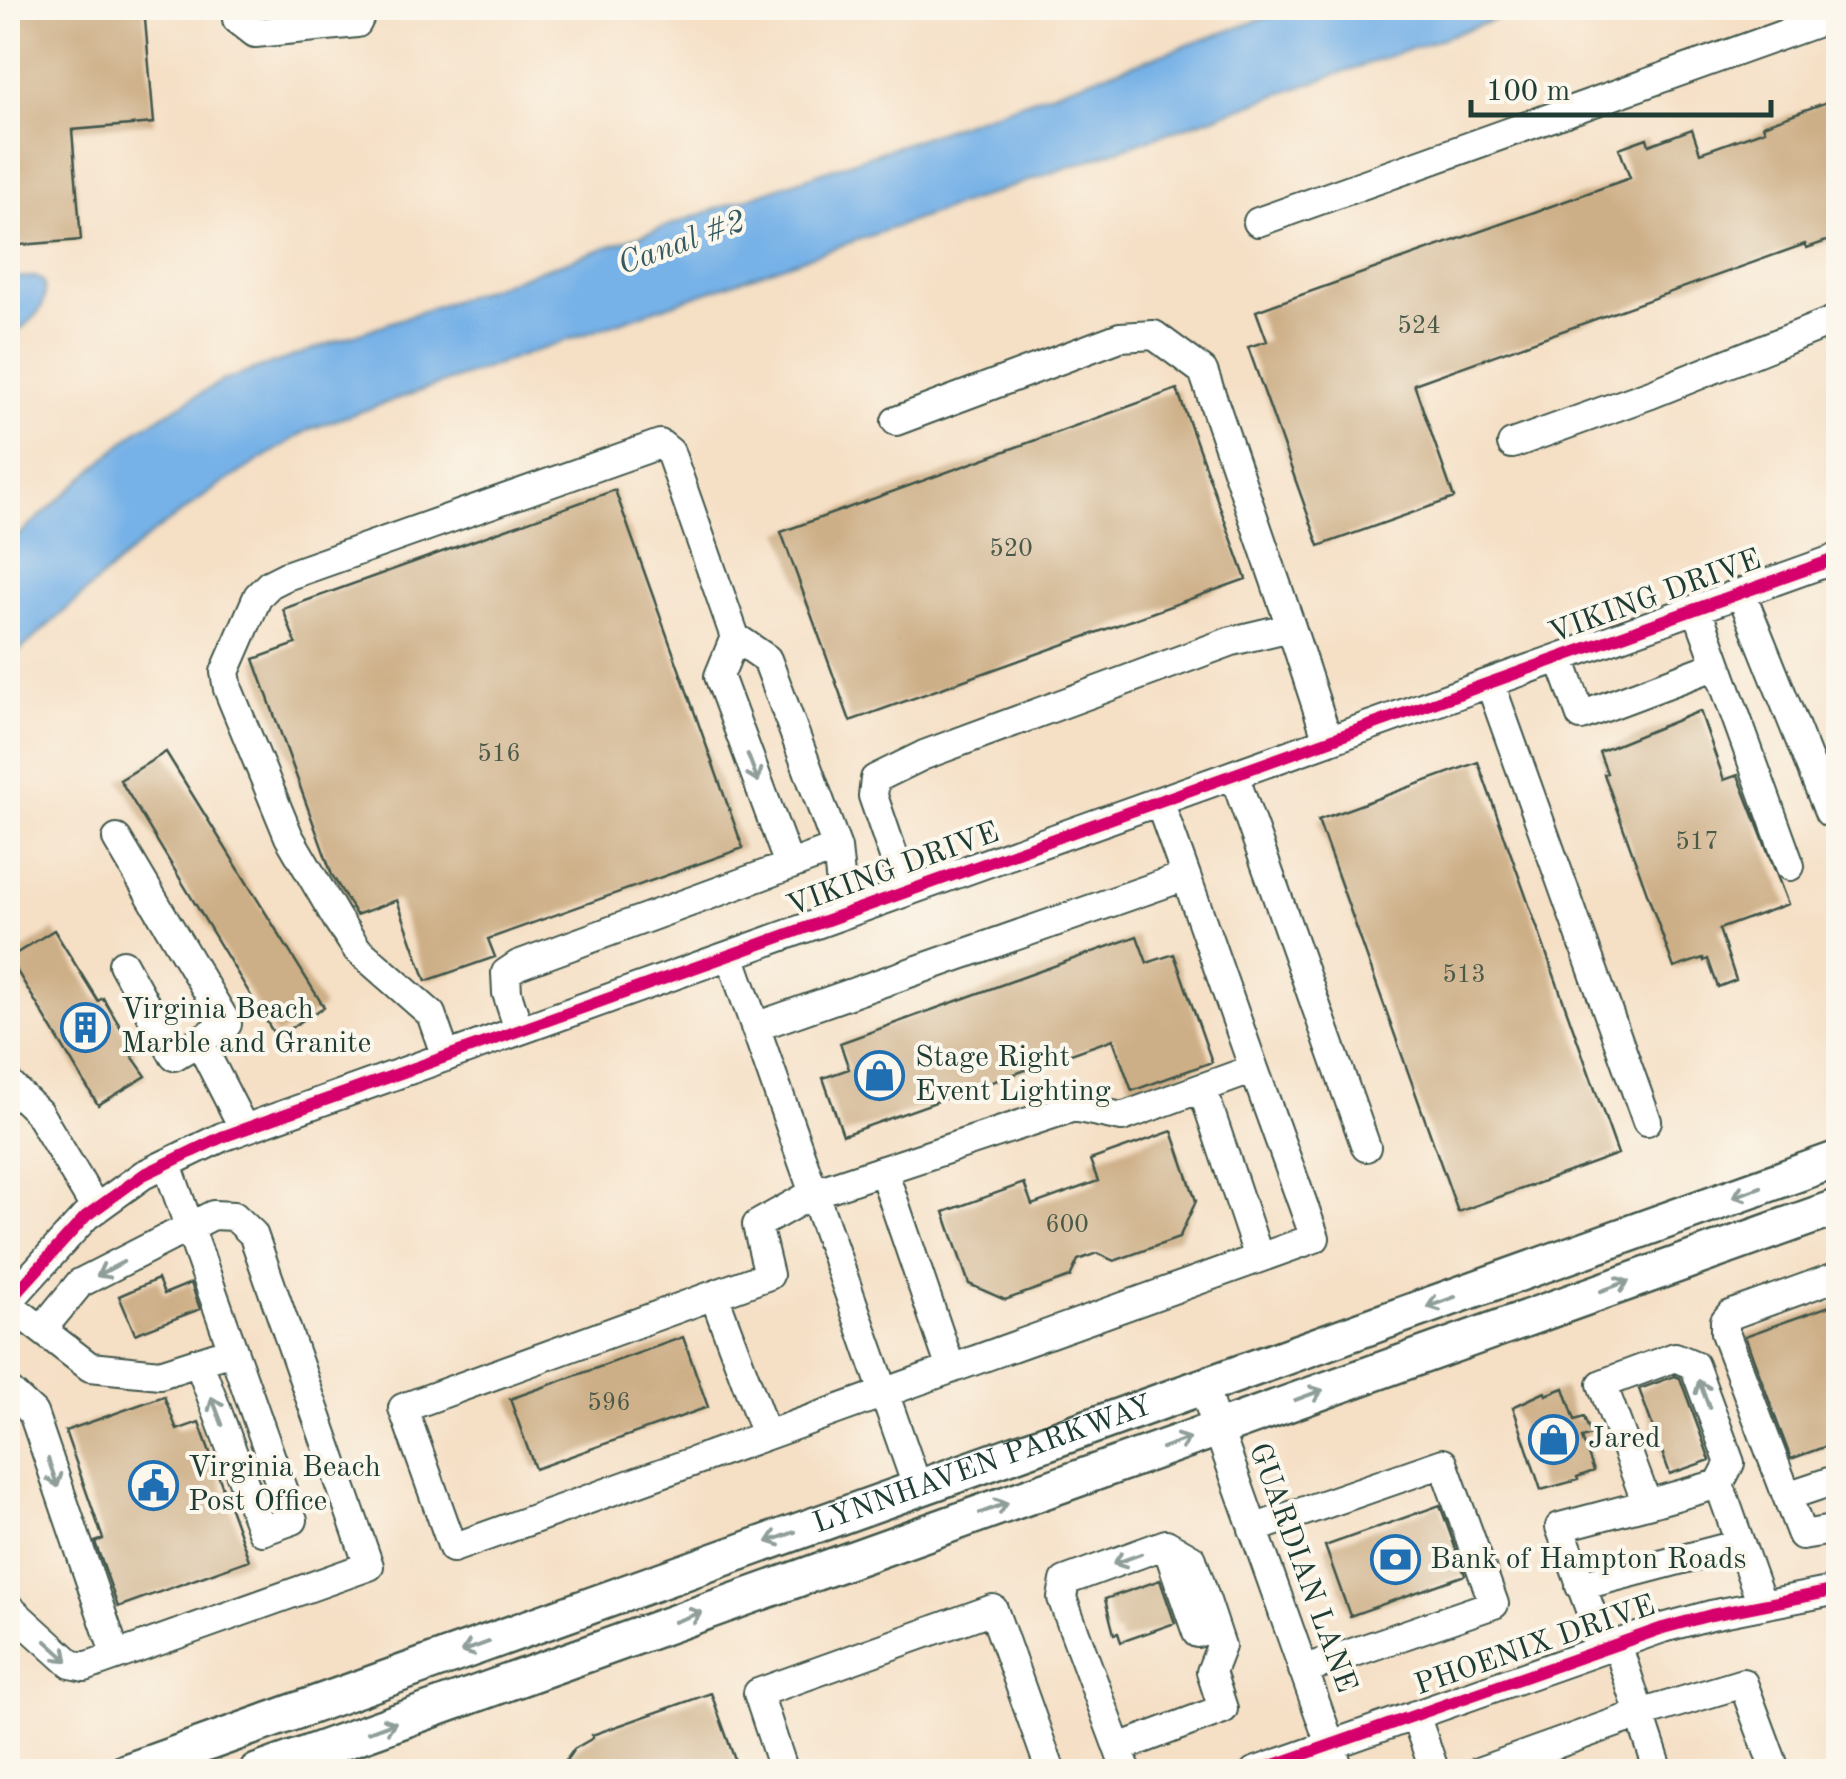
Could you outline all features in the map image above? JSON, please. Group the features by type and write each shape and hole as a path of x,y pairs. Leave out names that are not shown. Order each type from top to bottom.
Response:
{"main road":[{"name":"LYNNHAVEN PARKWAY","path":"126,1772 1838,1159"},
{"name":"LYNNHAVEN PARKWAY","path":"257,1772 1838,1207"}],"street":[{"path":"236,8 237,19 255,33 356,23 364,8"},
{"path":"1258,222 1838,15"},
{"path":"1512,444 1838,320"},
{"path":"896,420 1120,337 1154,335 1203,371 1328,741"},
{"path":"446,1057 431,1014 357,949 289,837 228,689 225,672 258,596 286,576 660,444 670,452 735,637 767,659 837,848 840,886 850,912"},
{"name":"VIKING DRIVE","path":"10,1295 96,1209 143,1175 244,1129 1838,558"},
{"path":"1741,593 1829,812"},
{"path":"1697,609 1790,866"},
{"path":"906,892 873,796 874,778 924,755 1232,642 1291,626"},
{"path":"735,637 719,676 789,865"},
{"path":"1560,658 1581,716 1717,665"},
{"path":"1490,683 1647,1122"},
{"path":"1234,774 1366,1147"},
{"path":"1159,801 1314,1238 453,1548 403,1408 769,1275 756,1224 814,1193 1074,1107 1122,1117 1254,1070"},
{"path":"117,839 227,1024 174,1056 123,964"},
{"path":"520,1030 507,992 506,973 518,965 837,848"},
{"path":"756,1026 1186,876"},
{"path":"730,955 918,1488"},
{"path":"199,1041 244,1129"},
{"path":"8,1083 38,1112 96,1209"},
{"path":"1202,1088 1260,1258"},
{"path":"167,1164 293,1520 262,1531 199,1363"},
{"path":"884,1170 951,1369"},
{"path":"8,1607 71,1664 86,1667 369,1566 253,1234 234,1216 213,1215 80,1283 43,1328"},
{"path":"1838,1276 1730,1315 1725,1321 1725,1333 1802,1535 1838,1529"},
{"path":"10,1295 90,1367 160,1374 230,1350"},
{"path":"714,1295 766,1436"},
{"path":"1646,1504 1602,1384 1674,1358 1694,1365 1730,1462 1719,1484 1762,1605"},
{"name":"GUARDIAN LANE","path":"1202,1387 1340,1772"},
{"path":"8,1390 32,1413 116,1656"},
{"path":"1253,1529 1443,1464 1494,1604 1303,1670"},
{"path":"1787,1496 1838,1478"},
{"path":"1659,1772 1640,1714 1580,1586 1560,1527 1719,1484"},
{"path":"1166,1544 1224,1710 1123,1760 1062,1598 1065,1582 1166,1544"},
{"path":"1580,1586 1740,1544"},
{"name":"PHOENIX DRIVE","path":"1254,1772 1695,1619 1838,1590"},
{"path":"784,1772 758,1693 993,1609 1041,1769"},
{"path":"1478,1772 1640,1714 1743,1683 1776,1772"},
{"path":"1415,1714 1436,1772"}],"water":[{"name":"Canal #2","path":"1294,8 1529,8 310,429 220,485 149,536 8,661 8,545 138,430 222,381"},
{"path":"35,277 43,281 45,291 41,308 8,339 8,278"}],"building":[{"path":"8,8 144,8 154,123 72,130 81,240 8,246"},
{"path":"1838,98 1838,237 1807,248 1805,244 1414,384 1454,498 1319,546 1248,347 1267,341 1256,311 1630,178 1619,148 1647,138 1649,145 1692,129 1700,153"},
{"path":"1177,389 1246,579 850,721 781,532"},
{"path":"615,490 743,848 488,939 495,957 426,981 397,900 356,915 332,875 254,659 296,644 283,609"},
{"path":"1700,711 1724,780 1738,775 1788,904 1719,929 1736,980 1718,987 1708,959 1674,968 1599,752"},
{"path":"166,752 324,1007 276,1037 120,780"},
{"path":"1478,762 1618,1154 1458,1212 1318,820"},
{"name":"Virginia Beach Marble and Granite","path":"54,930 98,1001 103,998 146,1076 98,1105 9,958"},
{"path":"1137,936 1147,963 1174,954 1212,1062 1132,1091 1113,1039 843,1135 823,1078 849,1069 840,1043"},
{"path":"1172,1131 1196,1201 1179,1238 1114,1261 1097,1253 1078,1260 1070,1277 1005,1300 969,1284 944,1212 1024,1183 1032,1205 1098,1181 1090,1160"},
{"path":"158,1279 164,1294 191,1283 200,1309 135,1334 119,1296"},
{"path":"1838,1303 1838,1442 1791,1459 1745,1336"},
{"path":"683,1337 708,1407 535,1469 510,1399"},
{"path":"1675,1376 1680,1378 1710,1460 1670,1474 1639,1389"},
{"name":"Jared","path":"1564,1388 1575,1420 1584,1417 1591,1435 1582,1438 1594,1471 1577,1477 1578,1480 1541,1490 1513,1407"},
{"name":"Virginia Beach Post Office","path":"164,1396 177,1430 199,1422 249,1560 118,1607 95,1542 103,1539 65,1431"},
{"name":"Bank of Hampton Roads","path":"1440,1505 1465,1575 1350,1616 1325,1546"},
{"path":"1160,1580 1175,1623 1121,1642 1118,1633 1114,1634 1105,1599"},
{"path":"711,1693 736,1763 712,1772 558,1772 574,1749 592,1735"}],"cycle path":[{"path":"8,1302 86,1216 143,1175 222,1137 1838,558"},
{"path":"1254,1772 1663,1628 1838,1590"}],"place":[{"name":"Virginia Beach Marble and Granite","path":"86,1027"},
{"name":"Stage Right Event Lighting","path":"880,1075"},
{"name":"Jared","path":"1553,1439"},
{"name":"Virginia Beach Post Office","path":"153,1485"},
{"name":"Bank of Hampton Roads","path":"1395,1560"}]}
